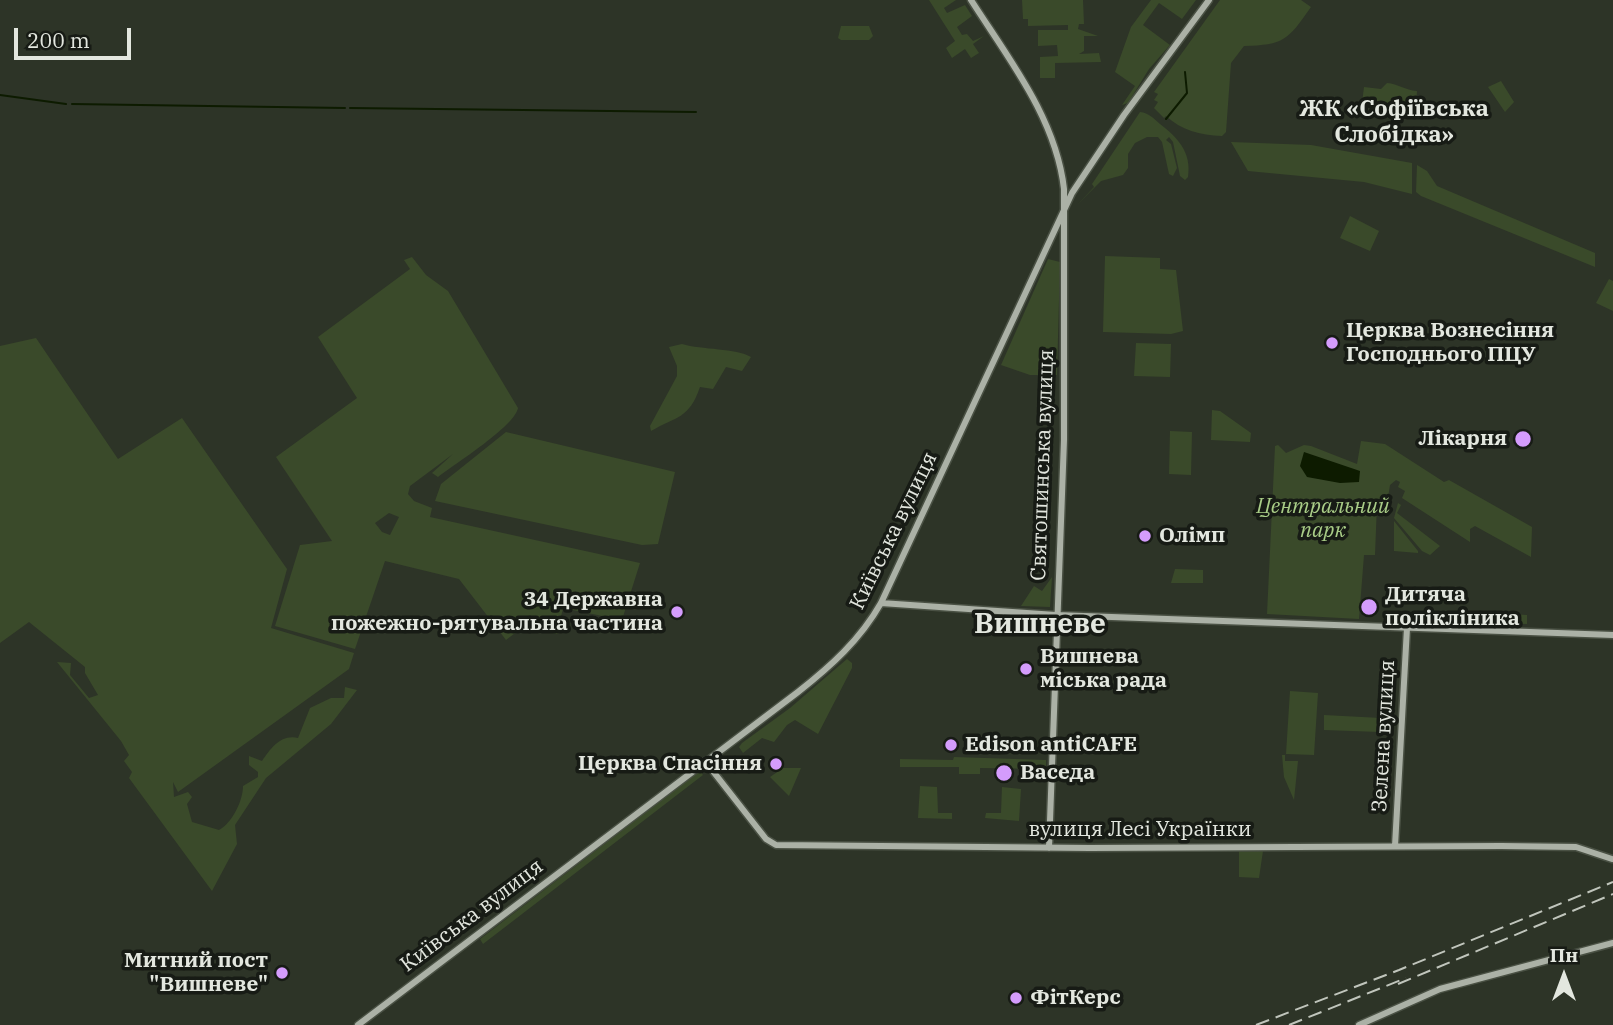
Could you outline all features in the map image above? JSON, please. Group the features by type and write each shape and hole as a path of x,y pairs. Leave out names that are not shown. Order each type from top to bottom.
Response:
{"street":[{"name":"Святошинська вулиця","path":"971,0 1041,113 1063,177 1064,440 1049,848"},
{"name":"Київська вулиця","path":"358,1025 839,658 881,603 1047,244 1082,176 1209,0"},
{"path":"1063,177 1071,181 1082,176"},
{"path":"1047,244 1054,240 1065,245"},
{"path":"881,603 1056,615 1613,635"},
{"name":"Зелена вулиця","path":"1395,846 1407,628"},
{"name":"вулиця Лесі Українки","path":"705,761 766,839 776,845 1049,848 1576,847 1613,859"},
{"path":"1359,1025 1440,989 1613,943"}],"green space":[{"path":"929,0 956,0 944,8 947,13 965,5 972,16 957,27 962,35 967,34 973,41 984,36 973,44 979,53 971,58 965,49 952,58 946,48 955,41"},
{"path":"1022,0 1083,0 1084,24 1079,24 1078,29 1098,36 1084,36 1084,51 1079,54 1099,53 1101,62 1055,63 1055,78 1040,78 1040,57 1058,56 1057,45 1038,46 1038,30 1068,30 1068,25 1028,26 1028,19 1023,19"},
{"path":"1151,0 1196,0 1182,19 1159,3 1143,25 1170,45 1149,69 1128,103 1122,105 1135,86 1115,72 1131,27"},
{"path":"1220,0 1301,0 1311,7 1290,34 1277,42 1244,46 1231,63 1226,132 1222,136 1185,128 1166,116 1164,118 1154,108 1158,102 1154,100 1158,94 1154,92"},
{"path":"841,26 869,26 873,36 869,40 841,40 838,38"},
{"path":"1501,81 1514,102 1505,112 1488,87"},
{"path":"1387,83 1417,91 1416,108 1397,106 1392,110 1380,109 1378,105 1362,103 1364,87 1381,89"},
{"path":"1140,112 1151,116 1182,146 1188,160 1188,177 1185,180 1180,176 1173,142 1169,137 1166,140 1171,144 1177,168 1173,176 1169,174 1162,142 1158,137 1147,137 1135,143 1128,154 1128,168 1123,175 1101,181 1077,205 1094,187 1092,184"},
{"path":"1231,142 1311,145 1412,163 1412,194 1364,182 1248,171"},
{"path":"1417,165 1427,171 1437,186 1595,253 1595,267 1421,196 1416,192"},
{"path":"1350,216 1379,231 1370,251 1340,238"},
{"path":"1105,256 1160,258 1160,269 1176,270 1183,331 1171,334 1103,332"},
{"path":"412,257 426,275 448,291 518,408 507,425 483,444 438,477 432,473 453,454 410,486 408,494 414,501 432,508 430,517 640,563 622,620 563,608 557,634 523,627 506,640 459,579 385,561 355,649 275,626 300,545 332,541 276,457 357,398 318,337 410,269 404,260","holes":["389,513 399,517 390,535 382,532 375,523"]},
{"path":"1048,259 1060,262 1057,375 1030,375 1001,365"},
{"path":"1609,279 1613,281 1613,311 1596,303"},
{"path":"36,338 118,459 182,418 287,569 271,628 354,653 349,669 178,792 173,782 174,797 188,792 192,797 187,804 192,822 219,830 236,811 243,786 258,777 258,772 249,765 249,756 262,761 282,740 298,738 310,708 331,698 344,698 345,687 357,690 331,724 266,778 235,825 237,844 212,891 129,778 132,772 124,761 129,755 121,741 57,662 71,663 70,675 89,698 98,695 85,673 85,667 29,622 0,643 0,346"},
{"path":"1136,343 1171,344 1170,377 1134,376"},
{"path":"682,344 737,352 751,357 742,371 726,367 713,389 700,387 687,411 651,431 650,426 677,376 677,366 669,347"},
{"path":"1212,410 1220,411 1251,433 1250,442 1211,440"},
{"path":"1170,431 1192,432 1191,475 1169,474"},
{"path":"506,432 675,472 658,544 642,545 435,501 441,484"},
{"name":"Центральний парк","path":"1361,441 1385,444 1444,482 1449,480 1532,527 1531,557 1475,526 1470,529 1470,542 1402,498 1405,491 1398,487 1400,482 1396,480 1390,485 1387,504 1377,504 1375,555 1364,555 1359,619 1267,614 1275,446 1278,445 1286,453 1304,445 1311,446 1357,464"},
{"path":"1398,503 1401,505 1397,513 1440,546 1430,555 1422,551 1394,518"},
{"path":"1394,521 1418,551 1418,553 1394,551"},
{"path":"1197,529 1219,531 1217,546 1195,544"},
{"path":"1175,569 1203,570 1203,583 1171,583"},
{"path":"1052,577 1050,607 1021,606 1034,586 1042,591"},
{"path":"1475,612 1527,615 1527,624 1475,622"},
{"path":"847,659 852,663 852,668 818,734 795,720 787,725 774,742 762,738 743,753 739,747 742,743 790,708"},
{"path":"1290,691 1318,693 1314,755 1286,754"},
{"path":"1324,715 1381,718 1380,732 1324,730"},
{"path":"1282,755 1285,755 1285,761 1298,761 1294,800 1284,777"},
{"path":"954,757 1046,760 1046,769 980,768 980,774 959,774 959,767 900,767 900,759 953,760"},
{"path":"783,768 801,768 789,796 770,777"},
{"path":"700,771 703,775 483,944 480,939"},
{"path":"920,786 937,787 938,813 952,813 952,819 918,818"},
{"path":"1002,787 1021,789 1019,821 985,818 986,813 1001,813"},
{"path":"1239,850 1263,851 1259,878 1239,877"}],"shaded area":[{"path":"1304,452 1360,471 1359,482 1340,483 1307,477 1300,466"}],"waterway":[{"path":"1166,119 1187,93 1185,72"},
{"path":"0,95 66,104"},
{"path":"72,104 345,108"},
{"path":"350,108 696,112"}],"railway":[{"path":"1256,1025 1399,970 1613,882"},
{"path":"1398,984 1613,894"},
{"path":"1289,1025 1406,978"}],"place":[{"name":"Церква Вознесіння Господнього ПЦУ","path":"1332,343"},
{"name":"Лікарня","path":"1523,439"},
{"name":"Олімп","path":"1145,536"},
{"name":"Дитяча полікліника","path":"1369,607"},
{"name":"34 Державна пожежно-рятувальна частина","path":"677,612"},
{"name":"Вишнева міська рада","path":"1026,669"},
{"name":"Edison antiCAFE","path":"951,745"},
{"name":"Церква Спасіння","path":"776,764"},
{"name":"Васеда","path":"1004,773"},
{"name":"Митний пост \"Вишневе\"","path":"282,973"},
{"name":"ФітКерс","path":"1016,998"}],"district":[{"name":"ЖК «Софіївська Слобідка»","path":"1394,122"},
{"name":"Вишневе","path":"1040,625"}]}
